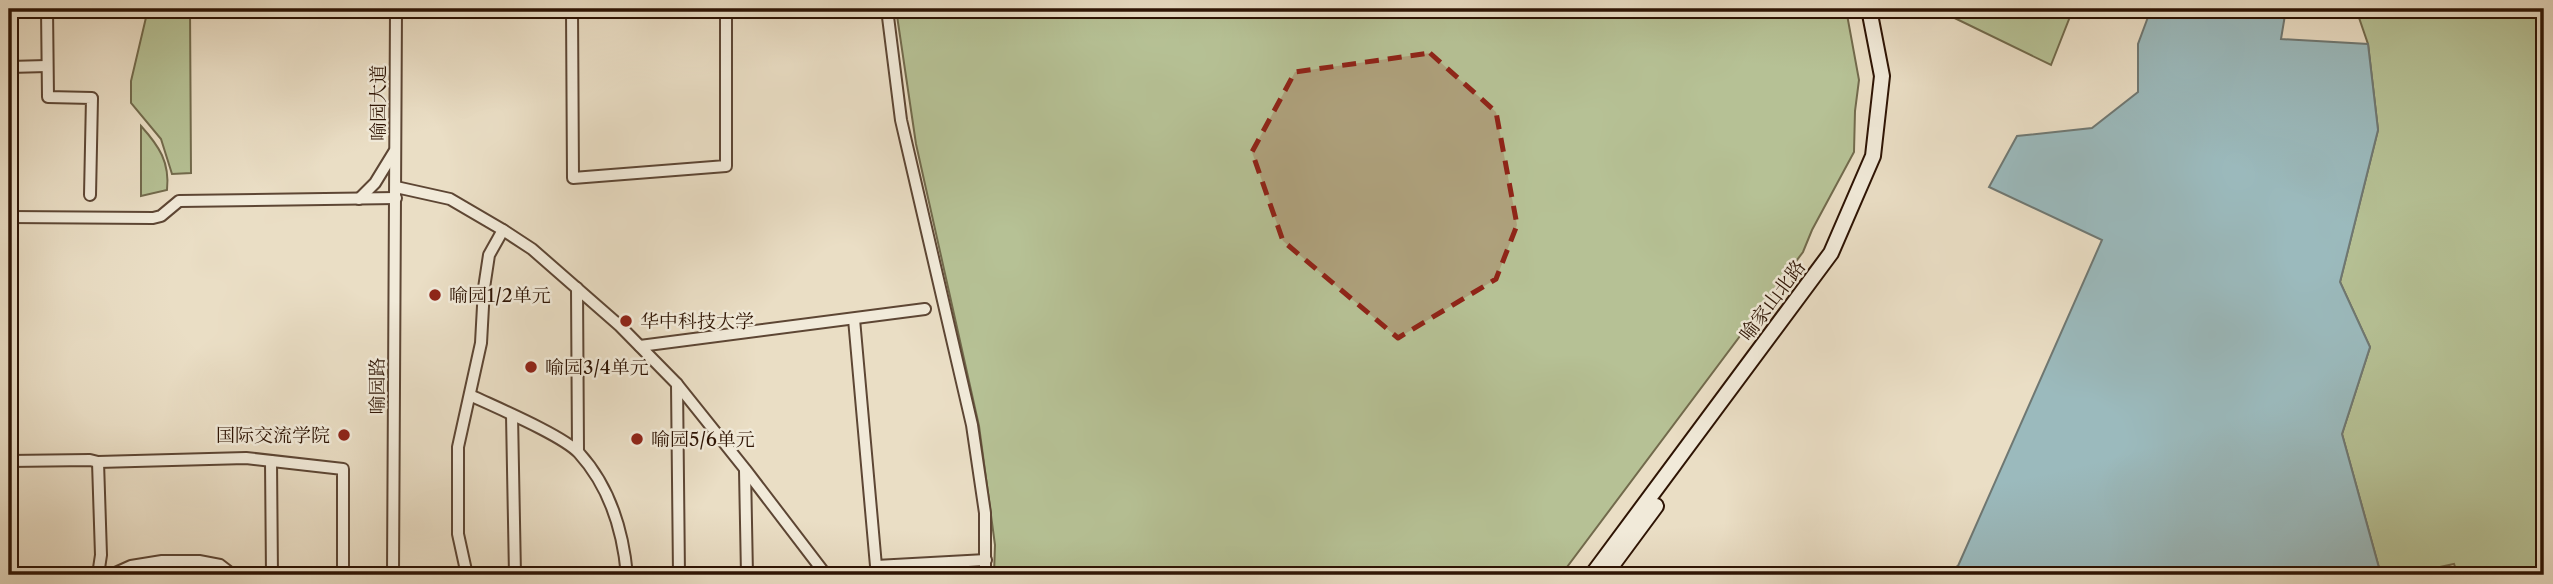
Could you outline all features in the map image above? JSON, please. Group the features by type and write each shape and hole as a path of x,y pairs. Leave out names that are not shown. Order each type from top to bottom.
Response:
{"main road":[{"name":"喻家山北路","path":"1592,575 1831,253 1873,156 1882,76 1869,9"},
{"name":"喻家山北路","path":"1605,575 1840,258 1882,159 1892,76 1879,9"}],"street":[{"path":"47,9 48,97 92,98 90,195"},
{"name":"喻园大道","path":"396,9 396,192"},
{"path":"572,9 573,178 726,166 726,9"},
{"path":"887,9 901,120 972,425 985,513 985,575"},
{"path":"9,67 47,66"},
{"path":"359,199 375,183 396,150"},
{"path":"9,217 153,218 161,216 179,201 359,199 396,192 450,199 532,249 640,346 677,384 826,575"},
{"name":"喻园路","path":"393,575 396,192"},
{"path":"467,575 458,534 458,447 481,343 489,255 503,230"},
{"path":"577,288 578,451"},
{"path":"640,346 925,309"},
{"path":"854,319 876,566 986,560"},
{"path":"677,384 679,575"},
{"path":"470,396 512,415 578,451 611,505 624,549 627,575"},
{"path":"512,415 515,575"},
{"path":"9,461 98,462 246,458 343,469 343,575"},
{"path":"271,461 272,575"},
{"path":"98,462 101,555 98,575"},
{"path":"745,468 747,575"},
{"path":"111,575 131,566 162,561 199,561 220,565 233,575"}],"highlighted area":[{"path":"1430,53 1496,112 1517,225 1496,279 1398,338 1283,241 1252,152 1295,72"}],"green space":[{"path":"148,9 190,9 191,173 172,174 161,139 131,103 131,81"},
{"path":"896,9 1846,9 1859,80 1854,152 1803,252 1561,575 994,575 995,545 979,426 916,144"},
{"path":"1936,9 2073,9 2051,65"},
{"path":"2356,9 2544,9 2544,575 2458,575 2454,564 2403,575 2381,575 2342,434 2370,347 2340,282 2378,130 2368,44"},
{"path":"141,126 162,155 167,171 167,190 141,196"}],"water":[{"path":"2151,9 2286,9 2281,39 2368,44 2378,130 2340,282 2370,347 2342,434 2381,575 1941,575 1958,566 2102,240 1989,187 2017,136 2092,128 2138,92 2138,44"}],"place":[{"name":"喻园1/2单元","path":"435,295"},
{"name":"华中科技大学","path":"626,321"},
{"name":"喻园3/4单元","path":"531,367"},
{"name":"国际交流学院","path":"344,435"},
{"name":"喻园5/6单元","path":"637,439"}]}
